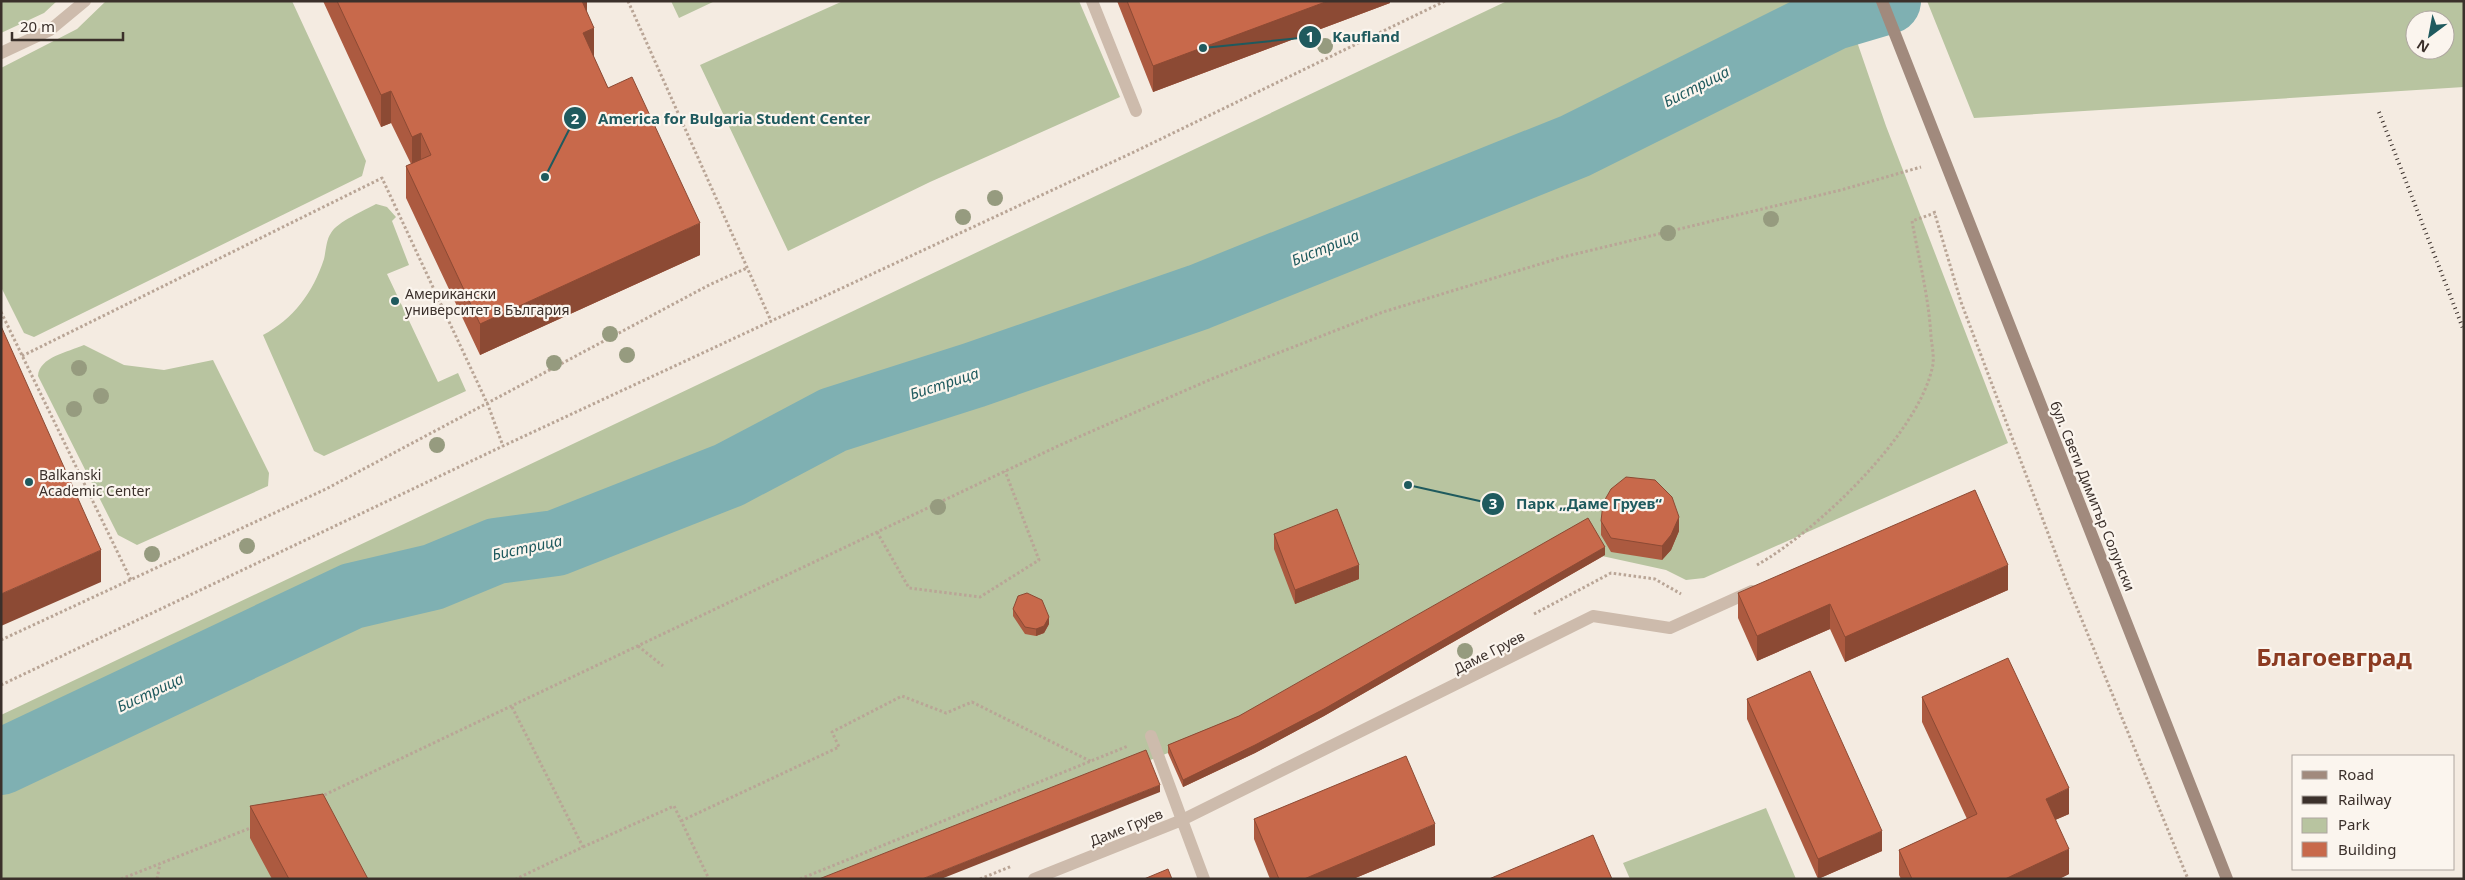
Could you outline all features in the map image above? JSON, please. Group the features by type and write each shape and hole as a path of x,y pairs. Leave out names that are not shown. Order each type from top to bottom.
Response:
{"main road":[{"name":"бул. Свети Димитър Солунски","path":"1882,1 2227,879"}],"street":[{"path":"1,54 50,30 85,1"},
{"path":"1092,1 1136,112"},
{"name":"Даме Груев","path":"1034,879 1182,820 1593,616 1670,628 1768,584"},
{"path":"1151,736 1204,879"}],"path":[{"path":"628,1 772,321"},
{"path":"1,685 503,446 1134,152 1446,1"},
{"path":"316,798 1005,471 1214,378 1383,312 1563,257 1832,192 1944,160"},
{"path":"1921,167 1924,176"},
{"path":"22,356 382,178 488,405 503,446"},
{"path":"1932,204 1960,302 2059,562 2188,879"},
{"path":"1752,568 1798,536 1842,500 1873,465 1918,407 1926,389 1933,362 1930,318 1912,221 1935,213"},
{"path":"1,640 326,489 488,405 711,284 747,268"},
{"path":"1,312 130,580"},
{"path":"877,532 909,588 980,596 1039,560 1005,471"},
{"path":"1529,616 1611,573 1655,579 1685,596"},
{"path":"638,646 662,666"},
{"path":"681,821 839,747 832,732 902,696 946,713 972,702 1092,762"},
{"path":"512,706 583,847"},
{"path":"800,879 1092,762 1151,736"},
{"path":"516,879 674,806 709,879"},
{"path":"121,879 262,823"},
{"path":"157,879 160,864"},
{"path":"980,879 1016,865"}],"green space":[{"path":"1,1 57,1 44,13 1,33"},
{"path":"106,1 292,1 366,161 362,176 34,337 24,333 1,287 1,68 77,29"},
{"path":"671,1 715,1 679,18"},
{"path":"843,1 1079,1 1120,97 930,182 788,251 700,65"},
{"path":"1507,1 1843,1 1886,126 2008,443 1704,578 1686,580 1666,570 1602,556 1204,739 845,879 1,879 1,715"},
{"path":"1927,1 2464,1 2464,87 1974,118"},
{"path":"376,204 387,207 396,217 392,221 409,265 387,274 438,382 458,373 466,391 324,456 314,451 263,335 274,329 293,313 308,294 324,259 328,239 334,229"},
{"path":"84,345 124,365 164,370 213,360 269,473 268,486 137,545 118,535 38,376 43,364 55,356"},
{"path":"1766,808 1796,879 1630,879 1623,863"}],"building":[{"path":"337,1 582,1 594,28 583,33 608,88 632,77 700,223 480,324 406,166 431,155 421,133 412,137 391,91 381,95"},
{"path":"1127,1 1328,1 1153,66"},
{"name":"Balkanski Academic Center","path":"1,326 101,550 1,594"},
{"path":"1626,477 1655,480 1672,497 1679,517 1671,535 1662,546 1611,538 1601,521 1603,503 1611,489"},
{"path":"1975,490 2008,565 1845,637 1830,604 1757,636 1738,593"},
{"path":"1337,509 1359,565 1295,590 1274,534"},
{"path":"1588,518 1605,547 1324,709 1183,780 1168,745 1239,716"},
{"path":"1027,593 1042,600 1049,617 1044,626 1036,629 1025,627 1013,609 1018,596"},
{"path":"2008,658 2069,788 2046,799 2069,849 2005,879 1912,879 1899,850 1977,814 1922,697"},
{"path":"1810,671 1882,831 1818,859 1747,699"},
{"path":"1146,750 1160,785 922,879 819,879"},
{"path":"1406,756 1435,824 1304,879 1279,879 1254,819"},
{"path":"323,794 368,879 289,879 250,806"},
{"path":"1593,835 1612,879 1489,879"},
{"path":"1168,869 1172,879 1144,879"}],"waterway":[{"name":"Бистрица","path":"1,762 352,596 433,577 496,551 556,543 729,475 833,420 974,375 1199,297 1575,146 1834,17 1888,1"}],"railway":[{"path":"2379,112 2464,331"}],"place":[{"name":"Kaufland","path":"1203,48"},
{"name":"America for Bulgaria Student Center","path":"545,177"},
{"name":"Американски университет в България","path":"395,301"},
{"name":"Balkanski Academic Center","path":"29,482"},
{"name":"Парк „Даме Груев“","path":"1408,485"}],"district":[{"name":"Благоевград","path":"2334,656"}]}
